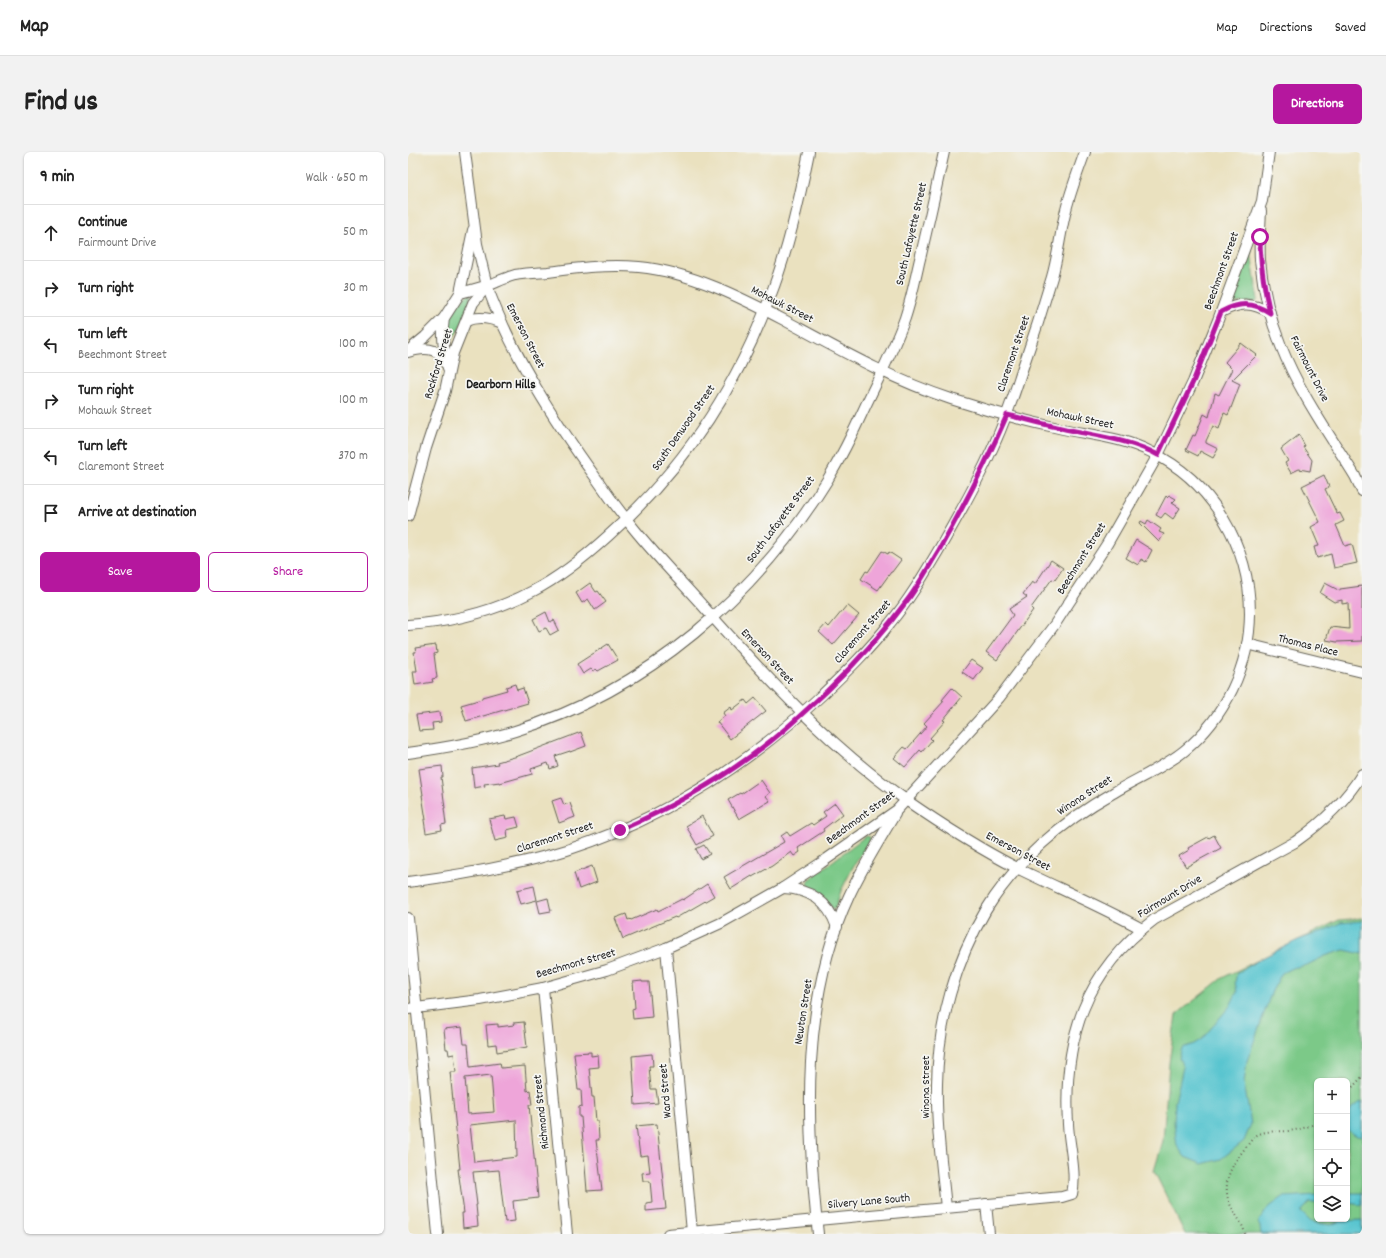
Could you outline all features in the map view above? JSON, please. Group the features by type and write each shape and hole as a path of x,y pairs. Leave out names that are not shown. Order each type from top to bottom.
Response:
{"street":[{"path":"465,152 474,223 480,259 487,286"},
{"name":"South Denwood Street","path":"408,625 451,620 477,614 505,604 534,591 591,552 626,520 660,485 687,452 737,371 770,299 786,250 809,152"},
{"name":"South Lafayette Street","path":"408,753 463,744 516,731 585,704 640,673 679,645 712,618 751,582 808,510 846,447 882,372 898,335 911,296 931,216 944,152"},
{"path":"1081,152 1081,164"},
{"name":"Claremont Street","path":"408,882 475,873 520,863 568,849 620,830 670,806 720,777 763,746 802,714 866,651 892,622 910,597 968,498 988,459 1007,415 1036,330 1053,275 1066,211 1085,152"},
{"name":"Beechmont Street","path":"413,1009 480,1000 543,988 607,970 666,948 721,922 783,888 897,810 907,800 999,698 1055,624 1107,544 1158,455 1193,382 1221,312 1262,201 1269,152"},
{"name":"Fairmount Drive","path":"1262,201 1260,259 1270,313 1281,346 1294,375 1355,476 1362,491"},
{"path":"408,351 444,318 460,293 474,223"},
{"name":"Mohawk Street","path":"460,293 487,286 513,276 593,266 640,267 672,274 707,284 765,310 882,372 944,397 1007,415 1114,439 1148,450 1158,455"},
{"name":"Rockford Street","path":"408,516 410,499 445,391 454,353 473,303 487,286"},
{"name":"Emerson Street","path":"487,286 497,314 548,408 577,452 626,520 712,618 802,714 874,776 907,800 980,848 1018,868 1110,911 1142,929"},
{"path":"1221,312 1230,307 1246,304 1260,306 1270,313"},
{"path":"444,318 444,354 449,370"},
{"path":"466,321 485,318 502,323"},
{"path":"408,351 422,349 433,350 440,354 449,370"},
{"name":"Winona Street","path":"946,1208 938,1123 937,1086 939,1053 946,1011 958,969 975,931 994,898 1018,868 1043,843 1079,814 1108,795 1170,761 1198,739 1216,718 1230,695 1245,658 1250,619 1249,586 1242,559 1231,531 1217,509 1200,488 1179,469 1158,455"},
{"name":"Thomas Place","path":"1247,644 1362,672"},
{"name":"Fairmount Drive","path":"1072,1194 1074,1179 1068,1125 1067,1100 1070,1062 1075,1032 1087,999 1102,973 1121,949 1142,929 1168,911 1295,842 1334,810 1347,796 1362,774"},
{"name":"Newton Street","path":"818,1234 809,1107 811,1056 815,1016 821,985 837,927 849,896 866,863 897,810"},
{"path":"783,888 801,890 817,898 829,911 837,927"},
{"path":"408,918 413,1009 438,1234"},
{"name":"Ward Street","path":"666,948 692,1232"},
{"name":"Richmond Street","path":"543,988 567,1234"},
{"name":"Silvery Lane South","path":"668,1234 946,1208 1067,1196 1072,1194"},
{"path":"986,1204 989,1234"}],"path":[{"path":"1350,1090 1362,1077"},
{"path":"1245,1234 1241,1221 1228,1201 1226,1192 1227,1183 1233,1164 1256,1135 1289,1131 1314,1124"}],"green space":[{"path":"1248,249 1251,250 1258,300 1256,302 1233,303 1231,299"},
{"path":"469,294 471,297 462,322 456,334 448,341 447,328 452,314 455,308"},
{"path":"867,836 870,837 870,841 853,867 841,891 835,909 832,909 823,896 807,885 808,880"},
{"path":"1362,918 1362,1234 1185,1234 1154,1171 1163,1141 1169,1063 1176,1015 1222,978 1339,920"}],"water":[{"path":"1362,921 1362,954 1344,950 1325,956 1307,965 1292,968 1282,973 1272,991 1247,1061 1244,1083 1251,1124 1244,1141 1221,1159 1202,1164 1185,1157 1177,1146 1174,1123 1175,1102 1183,1067 1179,1058 1182,1048 1194,1044 1202,1039 1230,1006 1237,992 1235,982 1237,973 1264,957 1298,940 1321,932 1340,923"},
{"path":"1362,1101 1362,1137 1350,1132 1350,1110"},
{"path":"1350,1193 1362,1193 1362,1205 1350,1203"},
{"path":"1314,1195 1314,1203 1309,1203 1301,1212 1311,1222 1331,1225 1338,1222 1362,1220 1362,1234 1261,1234 1259,1221 1268,1208 1283,1197"}],"building":[{"path":"1241,343 1257,355 1232,380 1240,384 1231,408 1228,415 1224,413 1219,429 1213,426 1206,441 1206,443 1218,449 1213,458 1200,451 1198,456 1186,450 1193,435 1195,436 1204,414 1209,417 1215,393 1219,395 1232,369 1225,362"},
{"path":"1299,435 1305,446 1303,447 1312,460 1310,471 1299,469 1291,473 1285,463 1288,461 1281,449"},
{"path":"1324,475 1329,487 1325,489 1337,514 1340,513 1344,521 1336,525 1345,546 1352,544 1357,563 1334,568 1331,554 1317,558 1314,547 1319,546 1311,527 1320,522 1302,486"},
{"path":"1169,495 1176,499 1172,503 1180,508 1173,519 1165,513 1161,518 1156,515 1166,496 1167,497"},
{"path":"1148,520 1161,529 1159,532 1164,534 1159,542 1140,523 1141,521 1146,524"},
{"path":"1136,540 1152,550 1146,562 1141,559 1138,565 1126,558"},
{"path":"882,551 888,554 889,552 901,560 878,590 861,579 866,571 868,572"},
{"path":"1051,560 1063,568 1055,580 1052,579 1031,608 1033,610 997,660 986,652 1013,615 1009,609 1027,597 1023,594 1032,582 1035,584"},
{"path":"590,583 596,592 598,591 606,602 595,610 588,599 582,603 576,593"},
{"path":"1325,583 1340,591 1340,589 1362,586 1362,641 1337,642 1326,640 1330,627 1349,629 1348,603 1342,604 1342,600 1334,602 1320,593"},
{"path":"847,605 859,615 833,645 819,632 826,624 829,627"},
{"path":"546,612 550,622 554,620 559,630 550,635 546,628 539,631 533,619"},
{"path":"608,644 618,660 598,671 596,669 593,671 591,669 583,674 577,664"},
{"path":"436,645 437,653 434,654 437,678 432,679 433,682 415,685 413,671 417,671 414,652 416,652 415,648"},
{"path":"971,660 983,668 974,680 962,672"},
{"path":"515,684 517,690 523,688 528,703 466,721 461,705 507,690 506,687"},
{"path":"952,688 962,697 943,720 945,721 930,738 932,740 922,752 920,750 905,767 894,758 904,747 907,749 927,726 924,723 944,701 942,700"},
{"path":"755,698 766,711 730,739 717,722 725,716 723,713 731,707 732,710 745,700 748,704"},
{"path":"440,712 441,722 432,723 433,730 419,731 416,715"},
{"path":"581,732 586,746 555,756 558,766 550,769 548,763 531,769 532,774 500,783 484,784 485,786 474,788 472,768 498,764 497,762 518,756"},
{"path":"442,766 443,777 441,777 446,824 441,825 442,830 426,833 424,820 426,820 419,769"},
{"path":"761,780 770,793 766,796 770,801 739,819 728,800 740,793 741,794"},
{"path":"561,798 564,805 570,803 575,817 559,823 552,801"},
{"path":"835,803 843,814 823,829 824,831 798,848 800,852 794,856 791,852 772,866 731,889 724,877 784,842 781,836 787,832 790,836 811,823 813,825 826,816 823,812"},
{"path":"505,816 506,819 516,817 519,827 507,830 508,838 495,841 489,819"},
{"path":"702,816 713,836 697,845 686,826"},
{"path":"1214,835 1221,848 1186,867 1179,856 1189,850 1188,848"},
{"path":"704,845 710,854 701,859 696,849"},
{"path":"592,866 597,882 579,889 574,873"},
{"path":"707,884 714,896 676,918 675,917 623,939 615,918 626,914 628,920 631,920 657,909 658,911 682,899 683,900"},
{"path":"534,886 537,900 521,904 517,890"},
{"path":"548,898 551,911 540,913 537,901"},
{"path":"633,982 649,982 652,1017 633,1019 632,1009 635,1008"},
{"path":"524,1022 527,1047 497,1052 496,1044 488,1045 486,1025 498,1024 498,1027"},
{"path":"462,1027 464,1044 468,1044 470,1067 500,1063 501,1068 525,1066 527,1091 530,1090 532,1105 529,1105 538,1198 513,1201 515,1221 505,1222 499,1170 473,1172 478,1226 463,1228 462,1213 464,1213 458,1169 460,1169 450,1072 456,1072 454,1054 449,1055 448,1049 446,1049 444,1029","holes":["491,1075 494,1112 468,1114 465,1078","516,1120 517,1157 474,1162 470,1125"]},
{"path":"591,1052 591,1056 598,1055 599,1067 589,1068 596,1121 598,1121 599,1140 596,1140 602,1190 587,1191 581,1117 579,1117 579,1107 582,1106 581,1090 578,1090 574,1053"},
{"path":"652,1054 653,1066 649,1066 651,1089 656,1089 658,1103 635,1105 632,1056"},
{"path":"657,1124 666,1209 646,1211 646,1203 652,1202 650,1181 643,1181 642,1173 650,1172 648,1155 640,1156 636,1126"}],"district":[{"name":"Dearborn Hills","path":"501,385"}],"route":[{"path":"620,830 694,793 742,762 784,730 802,714 866,651 892,622 926,571 968,498 988,459 1007,415 1114,439 1148,450 1158,455 1193,382 1221,312 1230,307 1246,304 1260,306 1270,313 1260,259 1260,237"}]}
